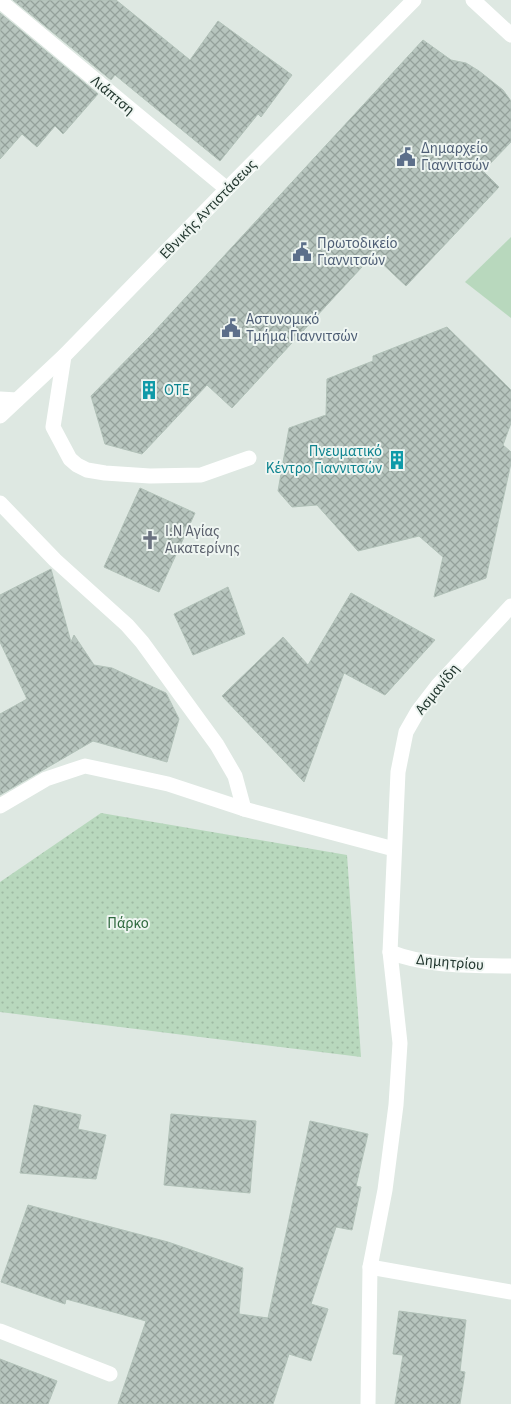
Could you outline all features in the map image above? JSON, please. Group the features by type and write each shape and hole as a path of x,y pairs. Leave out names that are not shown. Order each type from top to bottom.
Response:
{"street":[{"name":"Εθνικής Αντιστάσεως","path":"0,416 64,356 414,0"},
{"path":"473,0 490,5 511,35"},
{"name":"Λιάπτση","path":"0,2 227,189"},
{"path":"64,356 53,427 70,459 76,465 87,470 114,474 150,476 201,475 249,458"},
{"path":"0,399 17,400"},
{"path":"0,503 56,560 127,625 142,642 218,745 235,776 244,809"},
{"name":"Ασμανίδη","path":"368,1404 370,1267 385,1190 400,1043 390,952 398,772 406,732 418,711 438,685 511,606"},
{"path":"0,806 46,779 85,766 168,784 244,809 394,849"},
{"name":"Δημητρίου","path":"390,952 411,959 463,965 511,966"},
{"path":"370,1267 511,1292"},
{"path":"0,1331 110,1374"}],"green space":[{"path":"511,237 511,318 465,282"},
{"name":"Πάρκο","path":"101,813 347,855 361,1057 0,1012 0,882"}],"building":[{"path":"13,0 116,0 190,60 218,21 292,75 261,117 258,114 220,161 115,75 111,80"},
{"path":"0,13 98,94 63,134 55,126 37,147 22,134 0,159"},
{"path":"423,40 451,60 466,63 479,71 503,90 511,101 511,142 483,171 499,187 406,286 373,255 232,408 207,385 142,454 105,444 91,396 152,334"},
{"name":"Πνευματικό Κέντρο Γιαννιτσών","path":"447,327 511,390 511,423 503,445 511,452 511,463 486,578 434,597 443,557 419,536 358,551 317,505 292,507 278,491 289,428 326,415 327,379 373,361 373,356"},
{"name":"Ι.Ν Αγίας Αικατερίνης","path":"140,488 195,513 159,592 104,567"},
{"path":"51,569 71,642 74,635 94,665 112,668 166,693 179,719 167,762 93,741 0,795 0,714 27,699 0,642 0,595"},
{"path":"228,587 245,634 193,655 174,614"},
{"path":"351,593 435,640 385,695 344,673 304,782 222,696 283,637 308,665"},
{"path":"34,1105 81,1115 78,1129 106,1135 96,1179 20,1173"},
{"path":"171,1114 256,1121 250,1193 164,1185"},
{"path":"310,1121 368,1134 356,1186 361,1187 352,1230 336,1227 311,1304 328,1309 311,1361 289,1354 273,1404 118,1404 146,1321 66,1299 65,1304 1,1282 28,1205 168,1242 243,1268 239,1314 268,1318"},
{"path":"399,1311 466,1320 460,1371 465,1372 460,1404 395,1404 403,1355 393,1354"},
{"path":"0,1359 57,1381 48,1404 0,1404"}],"place":[{"name":"Δημαρχείο Γιαννιτσών","path":"406,157"},
{"name":"Πρωτοδικείο Γιαννιτσών","path":"302,252"},
{"name":"Αστυνομικό Τμήμα Γιαννιτσών","path":"231,328"},
{"name":"ΟΤΕ","path":"149,390"},
{"name":"Πνευματικό Κέντρο Γιαννιτσών","path":"397,460"},
{"name":"Ι.Ν Αγίας Αικατερίνης","path":"150,540"}]}
